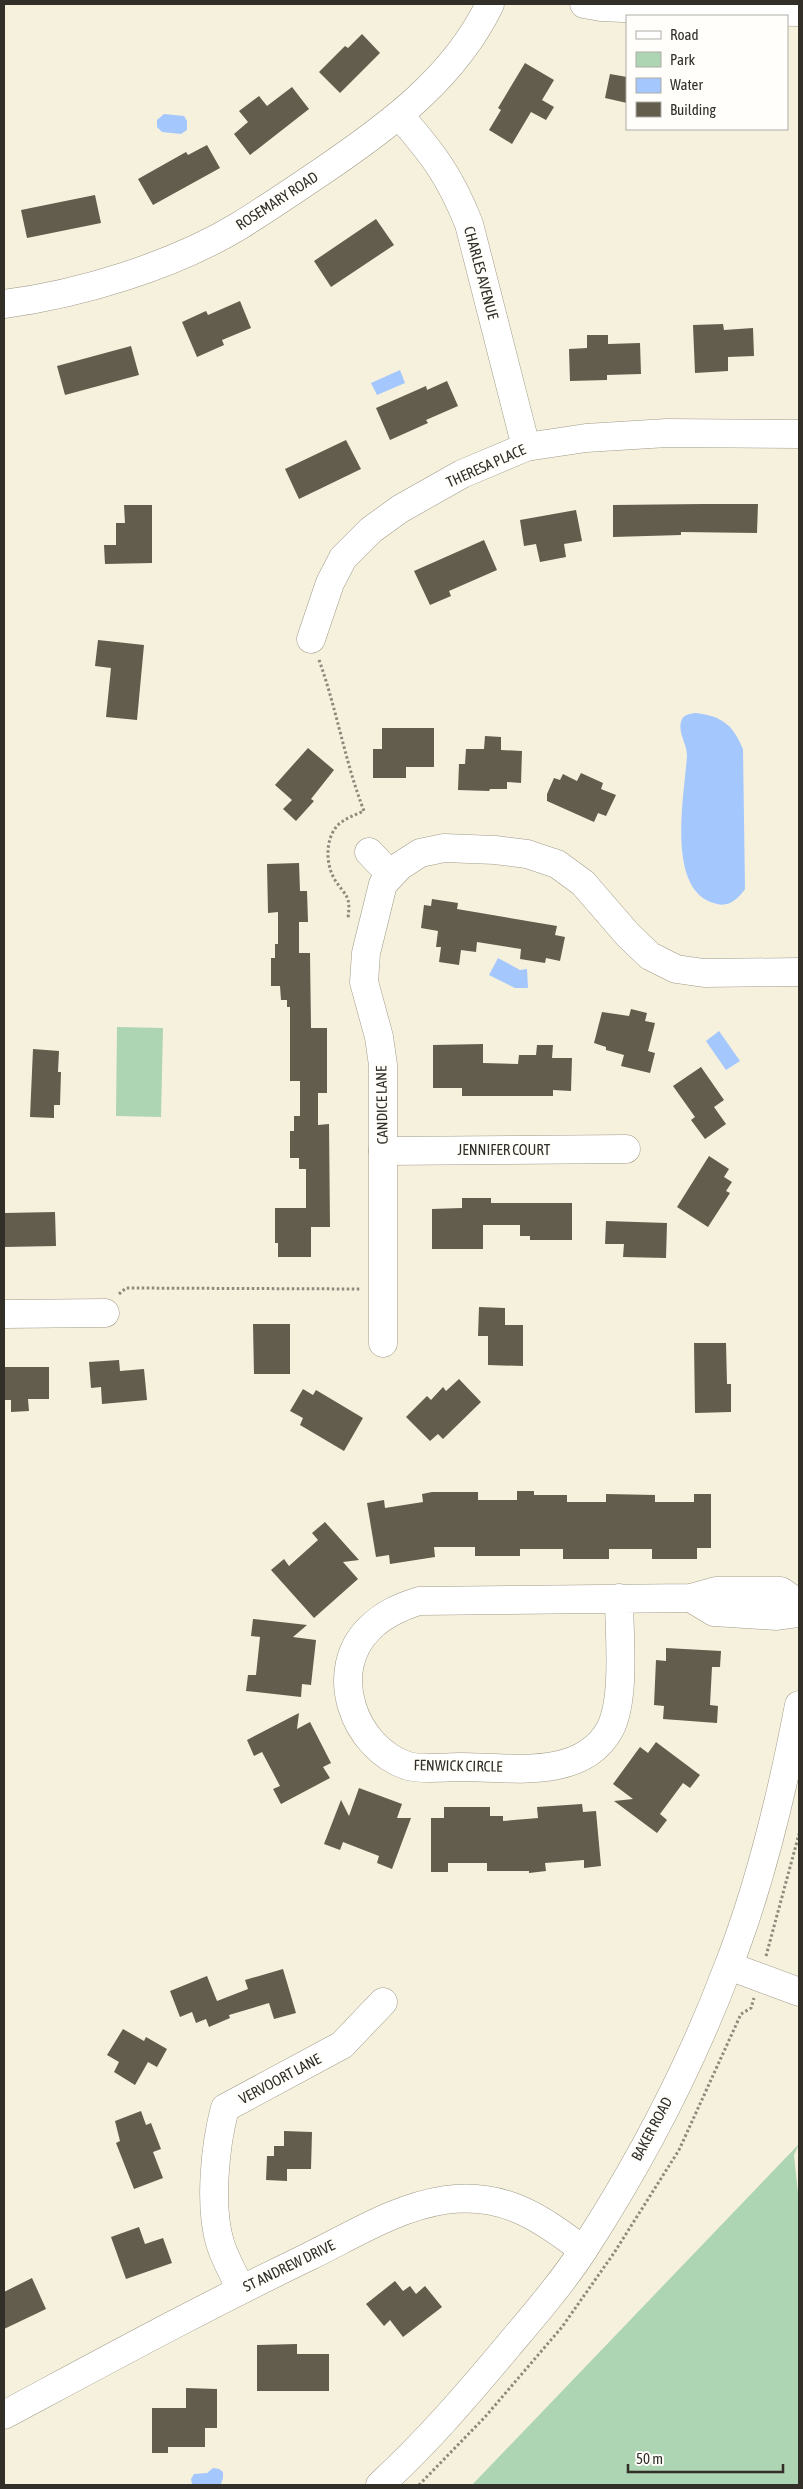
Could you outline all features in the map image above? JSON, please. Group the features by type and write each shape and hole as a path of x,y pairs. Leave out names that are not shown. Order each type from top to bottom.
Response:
{"street":[{"name":"ROSEMARY ROAD","path":"4,304 40,299 90,286 168,260 238,227 366,142 400,116 432,87 458,56 490,4"},
{"path":"584,4 601,8 799,12"},
{"name":"CHARLES AVENUE","path":"400,116 442,167 457,194 469,224 526,446"},
{"name":"THERESA PLACE","path":"311,639 325,595 339,567 344,558 371,530 400,509 462,474 526,446 586,438 667,433 799,434"},
{"name":"CANDICE LANE","path":"383,1343 383,1066 379,1036 364,982 366,953 375,908 383,884 400,866 420,853 444,848 495,850 527,854 556,864 583,883 628,935 650,956 676,969 704,974 799,972"},
{"path":"370,852 391,875"},
{"name":"JENNIFER COURT","path":"383,1151 626,1150"},
{"path":"4,1314 105,1313"},
{"name":"FENWICK CIRCLE","path":"620,1598 618,1707 610,1730 595,1746 576,1759 550,1768 409,1767 385,1754 365,1736 353,1709 347,1680 352,1655 368,1629 391,1611 419,1601 620,1598 691,1598 716,1591 781,1591 799,1604"},
{"path":"691,1598 714,1612 777,1616 799,1613"},
{"name":"BAKER ROAD","path":"380,2485 463,2401 534,2315 583,2250 656,2123 698,2040 729,1966 751,1900 774,1820 799,1705"},
{"path":"729,1966 799,1992"},
{"name":"VERVOORT LANE","path":"241,2290 220,2244 216,2217 218,2133 225,2108 342,2045 383,2002"},
{"name":"ST ANDREW DRIVE","path":"4,2415 241,2290 408,2208 446,2200 479,2200 509,2205 534,2215 583,2250"}],"path":[{"path":"311,639 326,681 351,776 364,811 338,825 330,841 328,862 335,879 346,892 350,905 347,923"},
{"path":"142,1288 360,1290 360,1280"}],"green space":[{"path":"117,1027 163,1028 161,1117 116,1116"},
{"path":"799,2144 794,2155 799,2203 799,2485 472,2485"}],"water":[{"path":"164,114 184,116 187,121 187,130 181,134 162,132 157,127 157,120"},
{"path":"400,370 405,383 377,395 371,383"},
{"path":"696,713 720,719 726,723 735,734 743,749 745,889 736,899 721,905 700,896 690,881 684,862 681,840 687,755 680,726 685,716"},
{"path":"498,958 520,970 527,969 528,988 515,988 489,975"},
{"path":"719,1031 740,1061 726,1070 706,1041"},
{"path":"213,2468 223,2472 221,2484 192,2484 191,2479 194,2474 207,2473"}],"building":[{"path":"362,34 380,53 340,93 319,72 345,46 348,48"},
{"path":"525,63 554,80 542,100 554,107 546,120 531,112 512,144 489,130 501,110 498,108"},
{"path":"610,74 626,77 626,103 605,98"},
{"path":"292,87 309,109 250,155 234,134 248,122 239,111 259,96 267,106"},
{"path":"207,145 220,168 153,205 138,179 186,152 188,155"},
{"path":"95,195 101,223 27,238 21,210"},
{"path":"376,219 394,245 331,287 314,261"},
{"path":"240,301 251,328 222,340 224,345 197,357 182,322 206,311 208,315"},
{"path":"723,324 724,330 753,328 754,356 728,357 728,371 695,373 693,325"},
{"path":"587,335 608,335 608,344 640,343 641,374 607,375 607,380 570,381 569,349 587,348"},
{"path":"131,346 139,375 65,395 57,366"},
{"path":"447,381 458,406 426,420 428,423 390,440 376,408 426,386 427,390"},
{"path":"346,440 361,469 299,499 285,469"},
{"path":"758,504 757,533 681,532 681,535 613,537 613,505"},
{"path":"124,505 152,505 152,563 105,564 104,545 116,545 116,523 125,523"},
{"path":"576,510 582,541 564,544 566,557 540,562 536,544 524,546 520,520"},
{"path":"484,540 497,570 449,591 451,596 430,605 414,571"},
{"path":"98,640 144,645 137,720 106,717 111,668 95,666"},
{"path":"382,728 434,728 434,767 406,767 406,778 373,778 373,749 382,749"},
{"path":"485,736 501,737 501,750 522,751 521,783 507,782 507,789 490,789 489,791 458,790 459,764 465,764 466,749 484,749"},
{"path":"308,748 334,770 311,799 314,801 296,821 283,809 292,800 275,785"},
{"path":"581,773 603,783 601,789 616,795 606,816 598,813 594,822 547,801 547,794 554,778 560,780 563,774 577,781"},
{"path":"299,863 300,891 307,891 308,922 299,922 299,953 310,953 311,1028 327,1028 327,1093 318,1093 318,1125 329,1124 330,1227 311,1227 311,1257 278,1257 278,1243 275,1243 275,1208 306,1208 306,1169 299,1169 299,1158 290,1158 290,1131 294,1131 294,1116 300,1116 300,1081 290,1081 290,1007 287,1007 287,1000 281,1000 280,986 271,986 271,958 275,958 275,944 278,944 278,912 268,913 267,864"},
{"path":"432,899 458,903 457,909 557,926 555,935 565,937 560,961 546,958 545,963 520,959 521,949 477,942 476,952 461,950 459,965 439,962 441,947 436,947 438,931 421,928 424,905 431,906"},
{"path":"631,1009 647,1013 645,1021 655,1023 648,1051 655,1053 650,1073 621,1066 624,1055 606,1050 606,1047 594,1043 602,1012 629,1016"},
{"path":"483,1044 483,1063 518,1064 519,1055 536,1055 537,1045 553,1045 552,1058 572,1058 571,1091 553,1090 553,1096 462,1096 462,1088 433,1088 433,1045"},
{"path":"33,1049 59,1051 58,1072 61,1072 60,1105 54,1105 54,1118 30,1117"},
{"path":"701,1067 724,1100 714,1107 726,1124 705,1139 691,1120 695,1117 673,1086"},
{"path":"709,1156 729,1169 724,1177 732,1182 726,1191 730,1193 708,1227 677,1207"},
{"path":"462,1198 491,1198 491,1203 572,1203 572,1240 530,1240 530,1236 520,1236 520,1225 483,1225 483,1249 432,1249 432,1209 462,1208"},
{"path":"55,1212 56,1246 4,1247 4,1213"},
{"path":"606,1221 667,1223 666,1258 623,1257 624,1244 605,1244"},
{"path":"479,1307 505,1308 505,1325 523,1325 523,1366 488,1365 488,1336 478,1336"},
{"path":"253,1324 290,1324 290,1374 254,1374"},
{"path":"694,1343 726,1343 727,1384 731,1384 731,1412 695,1413"},
{"path":"119,1360 120,1371 144,1369 147,1400 102,1404 101,1387 91,1388 89,1362"},
{"path":"4,1367 49,1367 49,1399 28,1399 29,1411 11,1412 11,1400 4,1400"},
{"path":"459,1379 481,1402 443,1439 438,1434 430,1441 406,1417 427,1396 431,1400 443,1387 446,1391"},
{"path":"303,1389 313,1395 316,1390 363,1418 344,1451 300,1425 303,1418 290,1411"},
{"path":"517,1491 534,1491 534,1495 567,1495 567,1502 606,1502 606,1494 655,1495 655,1502 694,1502 694,1494 711,1494 711,1548 697,1548 697,1559 652,1559 652,1549 609,1549 609,1559 563,1559 563,1549 520,1549 520,1556 475,1556 475,1547 434,1547 435,1557 390,1564 389,1555 376,1557 367,1503 384,1500 385,1508 423,1502 422,1494 432,1492 478,1492 478,1500 517,1500"},
{"path":"325,1522 359,1560 343,1562 358,1579 314,1618 271,1570 284,1559 289,1566 318,1540 312,1533"},
{"path":"253,1619 307,1625 293,1637 316,1640 311,1685 302,1684 301,1697 246,1691 248,1675 256,1675 260,1637 251,1636"},
{"path":"666,1648 721,1651 720,1667 712,1667 710,1705 718,1706 717,1723 663,1719 664,1706 654,1705 656,1660 666,1661"},
{"path":"299,1713 297,1729 310,1722 331,1763 323,1767 330,1778 281,1804 273,1789 280,1786 262,1752 254,1756 247,1740"},
{"path":"656,1742 700,1775 690,1788 683,1783 660,1814 667,1820 657,1833 614,1801 633,1799 613,1784 640,1747 648,1753"},
{"path":"359,1788 402,1804 397,1818 411,1818 392,1869 377,1863 379,1856 343,1842 340,1850 324,1844 341,1800 349,1816"},
{"path":"582,1804 583,1812 596,1811 601,1866 584,1868 584,1860 545,1863 546,1871 529,1873 529,1871 487,1871 487,1863 448,1863 448,1872 431,1872 431,1818 444,1818 444,1807 490,1807 490,1816 503,1816 503,1821 538,1818 537,1807"},
{"path":"283,1969 296,2013 274,2019 269,2003 229,2015 230,2018 209,2027 206,2019 196,2023 192,2012 180,2017 170,1991 207,1976 217,2001 248,1989 245,1980"},
{"path":"123,2029 144,2041 146,2037 167,2049 157,2067 148,2062 135,2085 114,2072 119,2062 107,2055"},
{"path":"141,2111 146,2125 151,2123 161,2149 153,2152 163,2178 134,2189 116,2143 120,2141 115,2121"},
{"path":"284,2131 312,2132 311,2169 287,2169 287,2181 266,2180 267,2156 274,2156 274,2146 284,2146"},
{"path":"139,2227 145,2244 163,2238 172,2263 126,2279 111,2237"},
{"path":"32,2278 46,2309 4,2329 4,2292"},
{"path":"395,2281 403,2291 410,2286 416,2294 425,2286 442,2307 403,2337 390,2320 384,2326 366,2304"},
{"path":"297,2344 297,2354 329,2354 329,2391 257,2391 257,2345"},
{"path":"186,2388 217,2389 217,2428 205,2428 205,2447 168,2447 168,2453 152,2453 152,2408 186,2408"}]}
